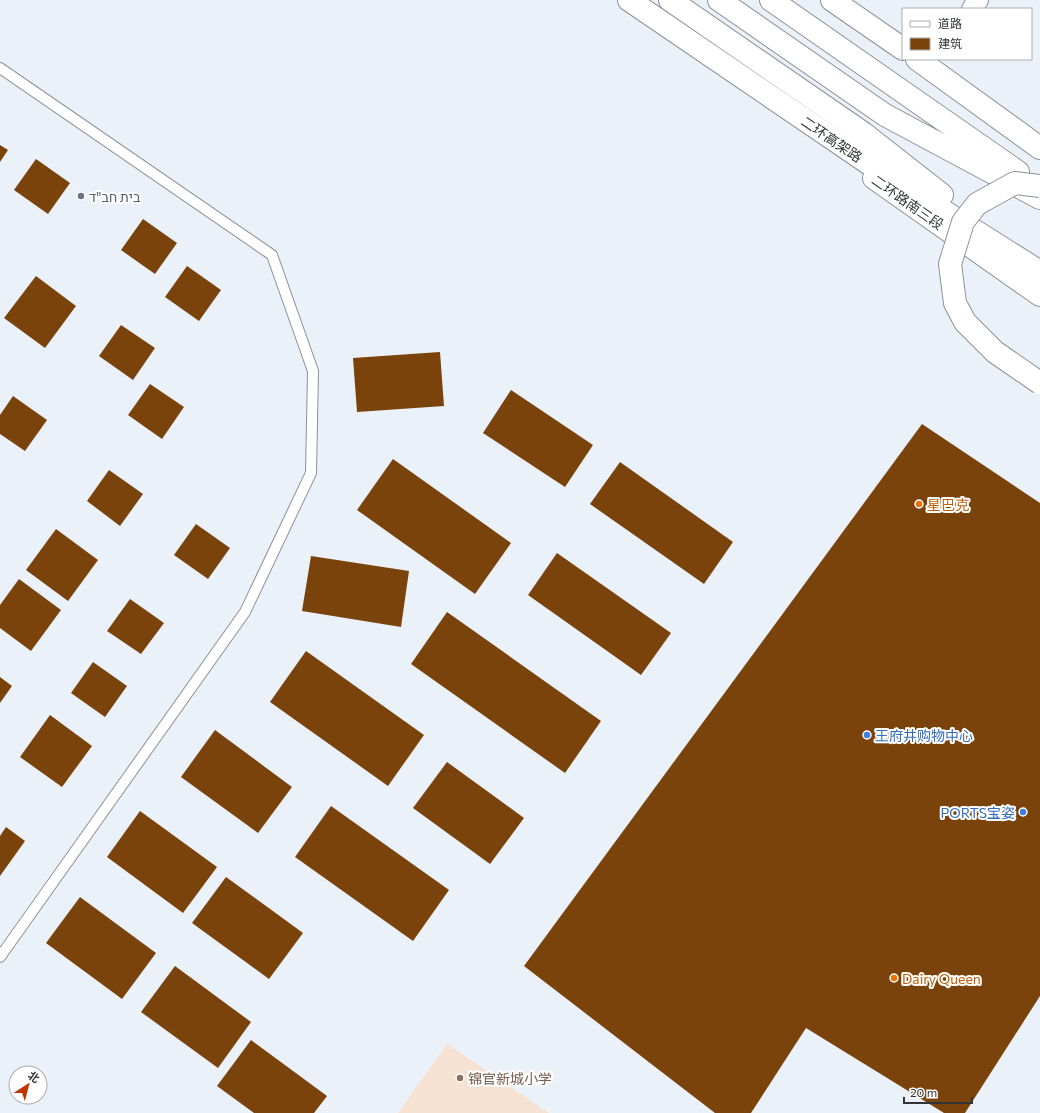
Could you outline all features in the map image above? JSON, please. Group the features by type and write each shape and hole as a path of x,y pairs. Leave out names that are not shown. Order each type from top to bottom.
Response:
{"main road":[{"name":"二环路南三段","path":"619,0 1040,295"},
{"name":"二环高架路","path":"629,0 874,168 1036,269"},
{"path":"670,0 863,133 1036,269"},
{"path":"719,0 886,115 1040,198"},
{"path":"771,0 1040,187"},
{"path":"832,0 902,48"},
{"path":"928,62 1040,148"},
{"path":"1040,187 1015,183 976,204 963,222 950,264 955,303 965,322 995,352 1040,383"}],"lane":[{"path":"0,68 272,256 313,371 311,473 244,612 0,957"}],"shaded area":[{"name":"锦官新城小学","path":"447,1044 549,1113 398,1113"}],"building":[{"path":"0,145 8,150 0,162"},
{"path":"36,159 70,183 48,214 14,190"},
{"path":"143,219 177,243 155,274 121,250"},
{"path":"187,266 221,290 199,321 165,297"},
{"path":"36,276 76,306 45,348 4,318"},
{"path":"121,325 155,348 133,380 99,356"},
{"path":"440,352 444,406 357,412 353,358"},
{"path":"150,384 184,407 162,439 128,415"},
{"path":"511,390 593,445 565,487 483,433"},
{"path":"13,396 47,420 25,451 0,434 0,415"},
{"name":"王府井购物中心","path":"922,424 1040,503 1040,996 965,1113 944,1113 806,1028 751,1113 715,1113 524,966"},
{"path":"393,459 511,543 475,594 357,510"},
{"path":"620,462 733,542 704,584 590,504"},
{"path":"109,470 143,494 120,526 87,501"},
{"path":"196,524 230,548 208,579 174,555"},
{"path":"56,529 98,560 68,601 26,570"},
{"path":"557,553 671,633 641,675 528,595"},
{"path":"311,556 409,571 401,627 302,611"},
{"path":"19,579 61,610 31,651 0,628 0,605"},
{"path":"130,599 164,623 141,654 107,631"},
{"path":"447,612 601,721 565,773 411,664"},
{"path":"306,651 424,735 388,786 270,702"},
{"path":"93,662 127,686 105,717 71,693"},
{"path":"0,677 12,686 0,703"},
{"path":"50,715 92,746 62,787 20,757"},
{"path":"215,730 292,787 258,833 181,777"},
{"path":"447,762 524,818 490,864 413,808"},
{"path":"331,806 449,890 413,941 295,857"},
{"path":"140,811 217,867 183,913 107,857"},
{"path":"6,827 25,841 0,876 0,836"},
{"path":"226,877 303,933 269,979 192,923"},
{"path":"80,897 156,953 122,999 46,943"},
{"path":"175,966 251,1022 218,1068 141,1012"},
{"path":"251,1040 327,1096 314,1113 254,1113 217,1086"}],"place":[{"name":"בית חב\"ד","path":"81,196"},
{"name":"星巴克","path":"919,504"},
{"name":"王府井购物中心","path":"867,735"},
{"name":"PORTS宝姿","path":"1023,812"},
{"name":"Dairy Queen","path":"894,978"},
{"name":"锦官新城小学","path":"460,1078"}]}
